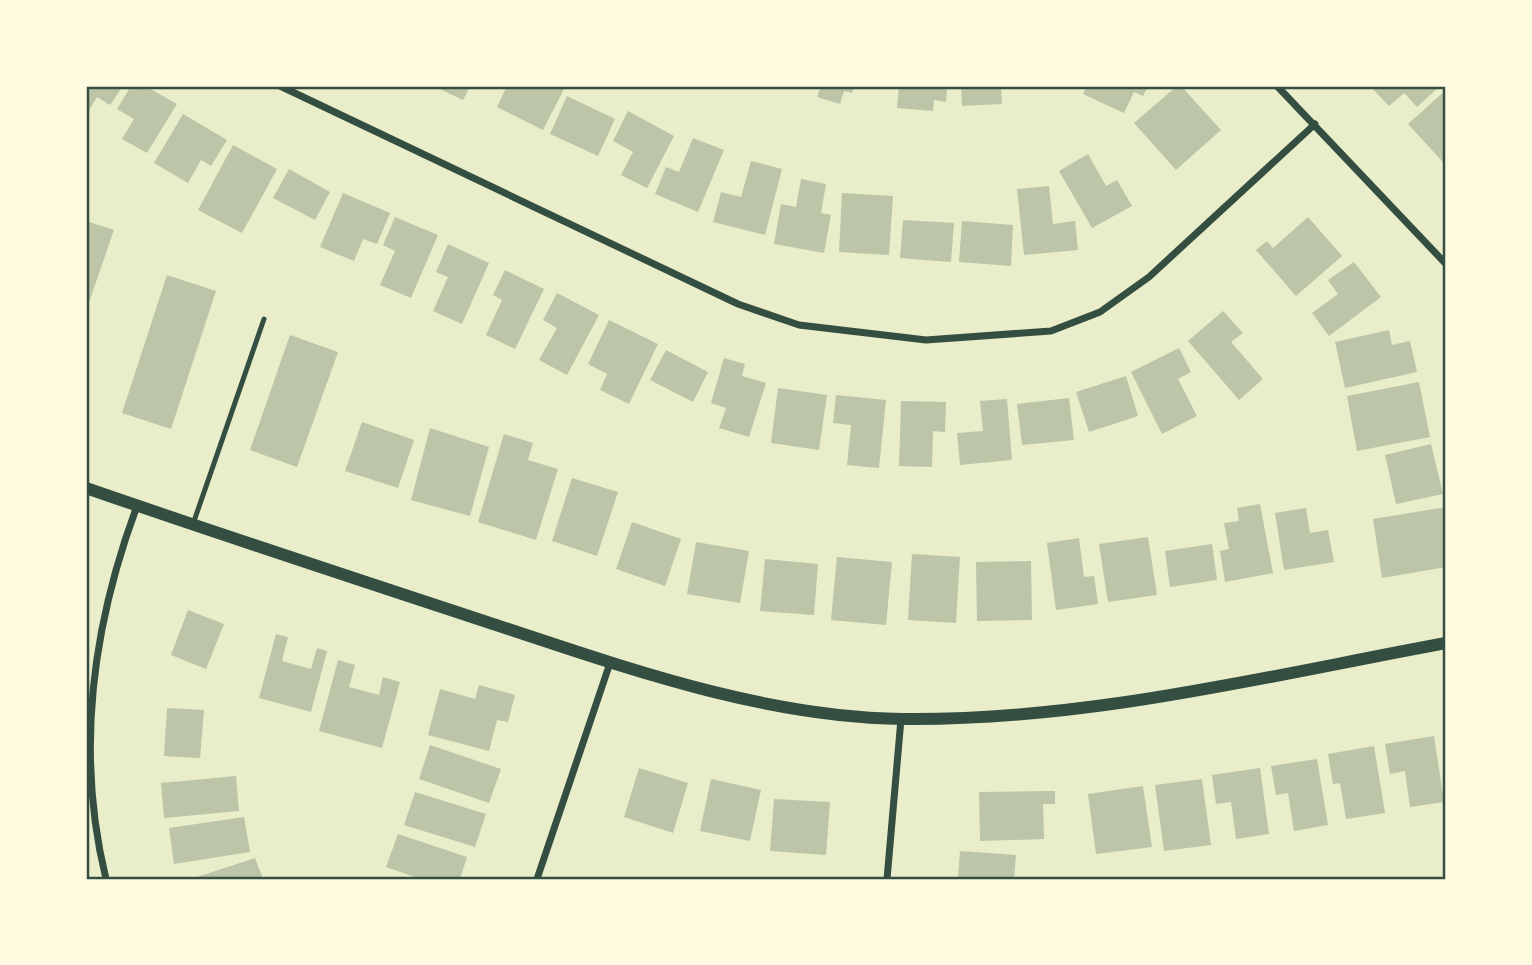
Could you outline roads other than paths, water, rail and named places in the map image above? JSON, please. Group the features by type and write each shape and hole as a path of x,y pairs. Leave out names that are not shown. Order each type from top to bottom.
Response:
{"street":[{"path":"280,86 738,304 799,325 926,340 1051,331 1100,312 1149,277 1315,124"},
{"path":"1278,86 1446,264"},
{"path":"86,488 610,663 748,699 832,715 901,719 984,718 1097,707 1446,643"},
{"path":"106,879 95,828 87,735 98,643 118,556 137,506"},
{"path":"537,879 610,663"},
{"path":"887,879 901,719"}],"lane":[{"path":"193,524 264,319"}]}
